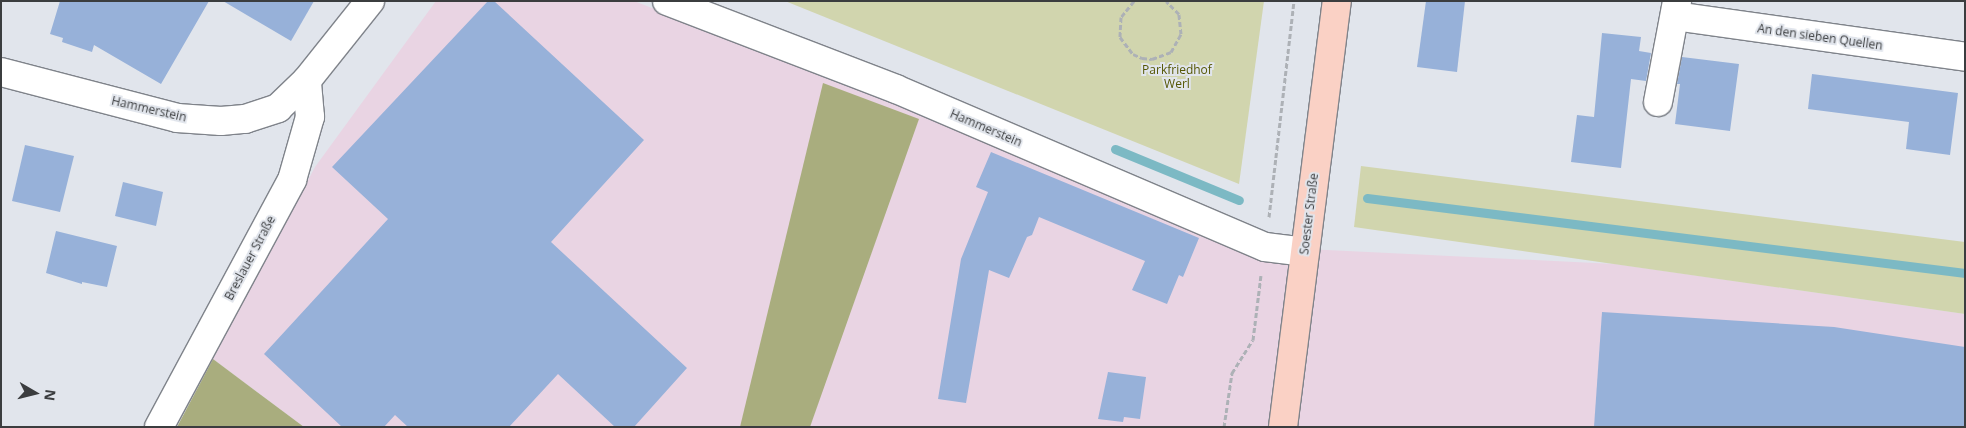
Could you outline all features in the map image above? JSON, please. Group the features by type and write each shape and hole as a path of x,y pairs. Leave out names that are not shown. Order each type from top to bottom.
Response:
{"main road":[{"name":"Soester Straße","path":"1283,427 1337,1"}],"street":[{"name":"Hammerstein","path":"1,72 177,118 221,121 245,119 278,108 307,80 370,1"},
{"name":"Hammerstein","path":"667,1 896,89 1265,247 1304,252"},
{"name":"An den sieben Quellen","path":"1658,102 1676,9 1965,57"},
{"name":"Breslauer Straße","path":"159,427 292,180 310,118 307,80"}],"path":[{"path":"1134,1 1121,17 1120,37 1133,54 1142,58 1152,59 1171,52 1181,34 1178,14 1166,1"},
{"path":"1224,427 1232,373 1253,340 1294,1"}],"shaded area":[{"path":"436,1 634,1 1265,247 1615,264 1965,314 1965,427 304,427 213,359 315,167"}],"green space":[{"name":"Parkfriedhof Werl","path":"785,1 1264,1 1239,184"},
{"path":"823,83 919,119 810,427 740,427"},
{"path":"1361,166 1965,242 1965,314 1354,227"},
{"path":"213,359 304,427 177,427"}],"building":[{"path":"60,1 209,1 161,84 94,45 92,52 62,42 63,38 50,34"},
{"path":"223,1 314,1 291,41"},
{"path":"488,1 494,1 644,140 551,242 687,368 634,427 615,427 558,374 509,427 408,427 395,415 384,427 342,427 264,354 388,219 332,167"},
{"path":"1426,1 1465,1 1457,72 1417,67"},
{"path":"1602,33 1641,37 1639,51 1651,53 1646,81 1631,79 1621,168 1571,162 1577,115 1594,117"},
{"path":"1682,57 1739,64 1730,131 1675,124 1680,84 1677,84"},
{"path":"1812,74 1958,93 1950,155 1906,149 1909,122 1808,109"},
{"path":"25,145 74,156 60,212 12,201"},
{"path":"991,152 1199,238 1183,277 1179,275 1167,304 1132,290 1145,261 1039,217 1032,235 1027,237 1009,278 989,270 966,403 938,399 961,259 988,192 976,187"},
{"path":"123,182 163,192 156,226 115,216"},
{"path":"56,231 117,246 107,287 82,282 82,284 46,273"},
{"path":"1602,312 1834,327 1965,347 1965,427 1594,427"},
{"path":"1108,372 1146,377 1140,419 1124,417 1123,422 1098,419"}],"waterway":[{"path":"1115,149 1239,200"},
{"path":"1367,198 1965,273"}]}
